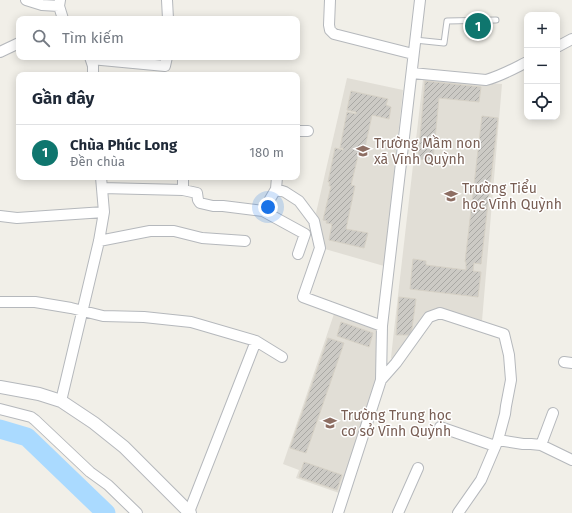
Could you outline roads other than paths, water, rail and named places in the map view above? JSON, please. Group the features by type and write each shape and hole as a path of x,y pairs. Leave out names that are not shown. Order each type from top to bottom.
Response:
{"street":[{"path":"26,0 42,4 60,3 63,16"},
{"path":"167,0 168,16"},
{"path":"330,0 329,25 330,30 334,34 413,54"},
{"path":"338,513 381,380 382,326 420,0"},
{"path":"560,45 572,39"},
{"path":"0,52 16,44"},
{"path":"91,60 93,72"},
{"path":"110,60 165,66 166,60"},
{"path":"412,73 486,80 496,78 524,64"},
{"path":"300,131 308,131"},
{"path":"61,401 99,241 104,212 101,180"},
{"path":"183,180 183,190"},
{"path":"263,211 276,189 277,180"},
{"path":"102,188 183,190 197,193 200,203 214,206 263,211 305,234 298,254"},
{"path":"276,189 285,192 299,201 314,221 320,248 303,297 382,326"},
{"path":"0,216 17,218 104,212"},
{"path":"99,241 150,232 174,231 202,238 245,241"},
{"path":"0,302 35,302 103,316 144,317 191,322 256,341 282,357"},
{"path":"381,380 396,363 429,317 440,313 504,334 509,355 511,380 505,414 497,443 481,480 458,513"},
{"path":"0,387 39,394 61,401 94,423 124,447 190,513 256,341"},
{"path":"0,409 31,417 35,420 90,472 122,498 137,513"},
{"path":"541,445 553,413"},
{"path":"440,427 497,443 541,445 572,460"},
{"path":"398,513 418,468"}],"lane":[{"path":"415,40 444,43 447,21 496,20"}],"waterway":[{"path":"0,429 27,437 106,513"}],"place":[{"name":"Chùa Phúc Long","path":"478,26"},
{"name":"Trường Mầm non xã Vĩnh Quỳnh","path":"363,151"},
{"name":"Trường Tiểu học Vĩnh Quỳnh","path":"451,196"},
{"name":"Trường Trung học cơ sở Vĩnh Quỳnh","path":"330,423"}]}
